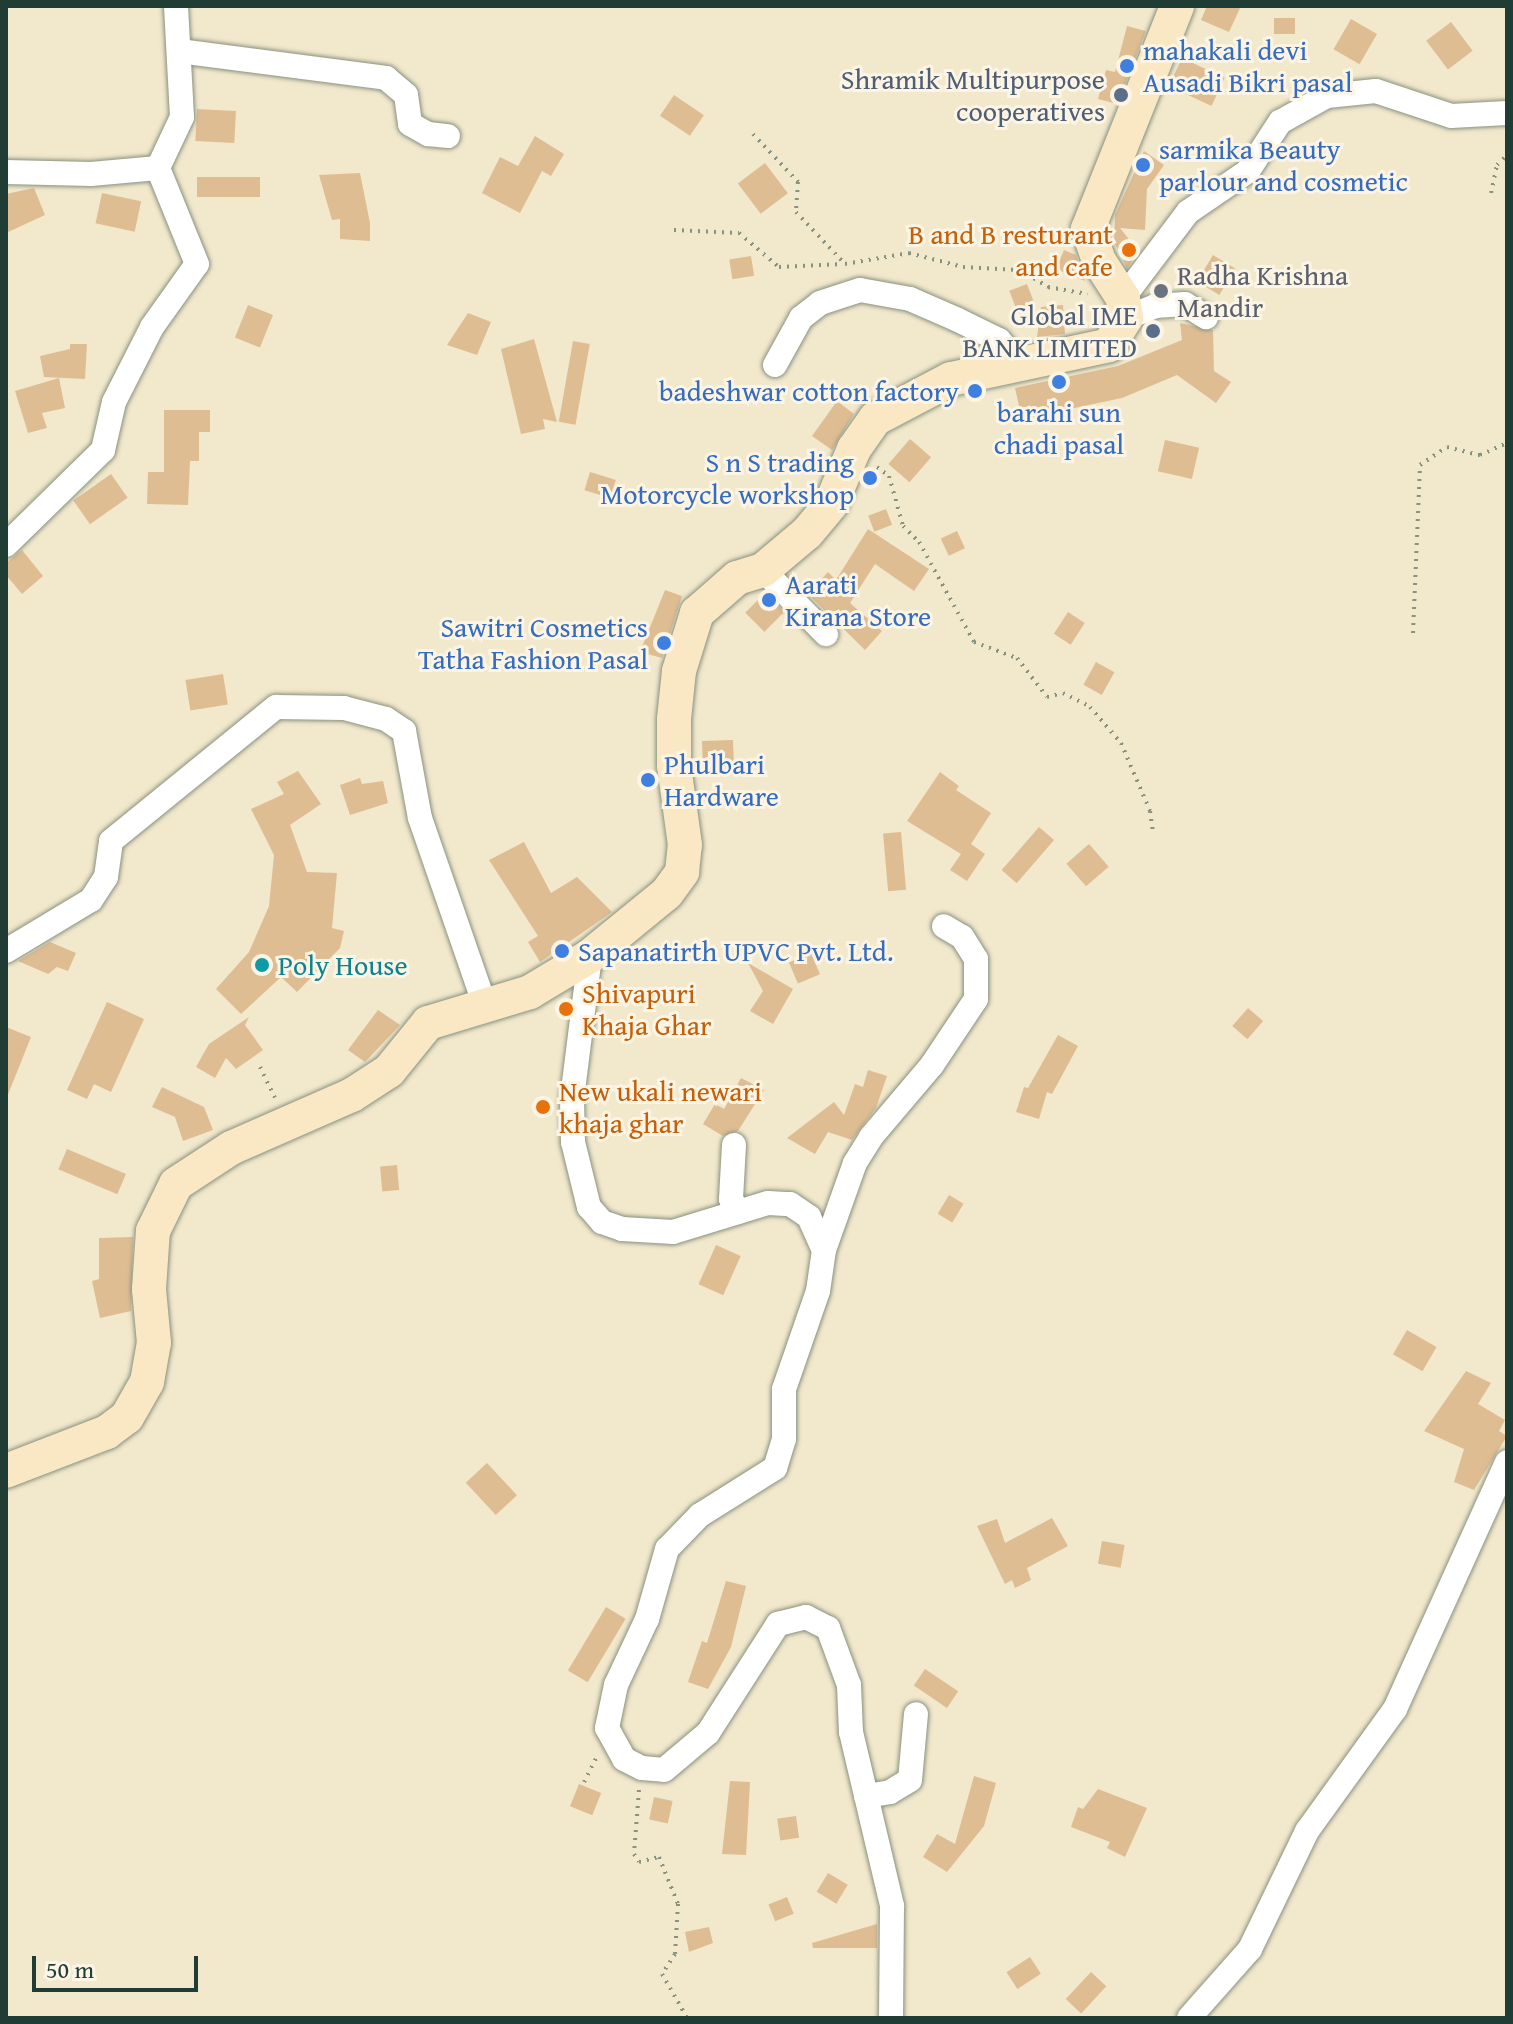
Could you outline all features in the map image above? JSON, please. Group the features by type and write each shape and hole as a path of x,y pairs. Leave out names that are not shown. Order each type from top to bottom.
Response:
{"street":[{"path":"6,545 103,450 114,402 152,327 197,264 158,168 182,117 176,6"},
{"path":"1122,303 1088,229 1177,6"},
{"path":"179,51 386,78 406,95 410,124 428,134 448,136"},
{"path":"6,1471 107,1432 127,1417 147,1382 154,1343 149,1289 153,1231 176,1184 231,1148 339,1101 389,1071 428,1023 530,992 590,956 667,893 682,872 685,845 674,766 679,671 697,613 737,578 763,570 807,533 831,504 854,449 875,419 951,379 1109,345 1122,303 1188,212 1248,171 1280,122 1327,96 1376,91 1451,116 1507,113"},
{"path":"6,172 91,174 158,168"},
{"path":"775,365 801,318 820,303 860,290 910,299 958,320 999,340 1020,364"},
{"path":"1122,303 1155,306 1185,304 1206,317"},
{"path":"763,570 826,634"},
{"path":"6,951 91,900 106,877 111,841 276,707 344,708 386,719 404,731 420,818 485,1006"},
{"path":"891,2018 892,1906 851,1732 849,1685 828,1628 806,1617 778,1624 708,1733 688,1755 664,1770 642,1768 624,1759 607,1728 616,1685 647,1619 667,1549 700,1515 775,1468 784,1439 784,1389 818,1291 824,1250 855,1163 871,1137 932,1065 976,999 976,959 962,937 944,926"},
{"path":"590,956 572,1099 573,1142 589,1207 602,1222 622,1229 673,1232 768,1203 790,1204 809,1217 824,1250"},
{"path":"734,1145 731,1199 738,1212"},
{"path":"1189,2018 1250,1949 1307,1831 1395,1709 1507,1462"},
{"path":"866,1796 890,1792 910,1780 916,1714"}],"path":[{"path":"753,134 798,182 796,212 845,264"},
{"path":"1491,193 1497,165 1507,155"},
{"path":"674,230 739,233 779,267 845,264 909,253 963,267 1020,270 1048,287 1122,303"},
{"path":"1413,633 1420,465 1447,447 1480,455 1507,443"},
{"path":"854,449 889,476 903,526 929,557 974,642 1017,658 1047,697 1063,693 1090,707 1121,743 1150,811 1153,833"},
{"path":"642,1768 634,1854 639,1862 659,1857 678,1904 675,1954 662,1974 687,2018"}],"building":[{"path":"1207,6 1241,6 1229,32 1201,20"},
{"path":"1274,18 1295,18 1295,34 1274,34"},
{"path":"1351,19 1377,34 1359,64 1334,49"},
{"path":"1451,22 1473,51 1448,69 1426,41"},
{"path":"1127,26 1146,31 1117,104 1098,99 1106,70 1115,72"},
{"path":"1182,58 1225,78 1211,106 1169,86"},
{"path":"674,95 704,115 690,136 660,116"},
{"path":"197,109 236,111 234,143 195,141"},
{"path":"535,136 564,154 551,176 542,171 520,213 482,193 500,157 518,166"},
{"path":"1144,151 1164,165 1147,189 1145,230 1120,228 1139,252 1127,268 1114,242 1115,215"},
{"path":"765,163 788,193 761,214 738,183"},
{"path":"360,173 370,223 370,241 340,239 340,219 332,220 319,175"},
{"path":"197,177 260,177 260,197 197,197"},
{"path":"34,188 45,215 6,233 6,194"},
{"path":"102,193 141,201 135,232 96,223"},
{"path":"1064,250 1076,255 1085,281 1056,269"},
{"path":"1213,255 1235,268 1219,295 1197,282"},
{"path":"751,256 754,276 732,279 729,259"},
{"path":"1027,284 1035,305 1017,311 1009,291"},
{"path":"248,305 273,315 260,348 235,337"},
{"path":"1063,305 1065,334 1037,337 1041,307"},
{"path":"468,313 491,322 477,355 447,345"},
{"path":"1180,323 1213,330 1214,371 1231,382 1216,403 1177,375 1122,398 1022,419 1015,388 1118,366 1182,340"},
{"path":"534,339 557,422 543,419 545,429 521,434 501,349"},
{"path":"573,341 590,344 576,425 559,422"},
{"path":"70,344 87,344 85,379 44,377 40,356 70,349"},
{"path":"59,378 65,408 42,413 47,428 28,433 15,391"},
{"path":"837,401 854,414 832,450 812,436"},
{"path":"164,410 210,410 210,432 199,432 199,461 190,461 188,505 147,504 148,472 164,472"},
{"path":"910,439 931,457 909,482 888,464"},
{"path":"1165,440 1199,448 1192,479 1158,471"},
{"path":"590,472 616,480 610,498 584,490"},
{"path":"111,474 128,498 90,524 73,500"},
{"path":"886,509 892,525 874,532 868,516"},
{"path":"868,529 929,569 914,591 875,564 850,603 882,631 865,650 808,594 828,572 836,580"},
{"path":"957,531 965,548 949,556 941,539"},
{"path":"22,550 43,576 22,594 6,575 6,563"},
{"path":"665,590 682,596 662,658 640,652"},
{"path":"765,593 784,612 764,632 745,613"},
{"path":"1068,612 1085,623 1071,645 1054,634"},
{"path":"1096,662 1114,672 1102,695 1083,685"},
{"path":"223,674 228,705 190,711 185,680"},
{"path":"733,740 734,767 703,768 702,741"},
{"path":"298,771 321,804 290,825 307,872 337,873 332,928 344,931 340,948 297,992 281,977 241,1014 216,989 249,952 269,906 274,855 251,809 284,794 277,782"},
{"path":"940,772 959,786 956,790 991,813 971,844 985,854 967,881 950,870 961,854 907,821"},
{"path":"360,778 362,784 383,781 388,803 350,815 340,785"},
{"path":"1039,827 1054,840 1017,883 1002,870"},
{"path":"901,832 906,890 888,891 883,834"},
{"path":"524,842 551,893 577,877 612,912 540,962 528,942 538,936 489,860"},
{"path":"1089,844 1109,867 1086,886 1066,864"},
{"path":"50,942 76,953 68,971 57,967 48,974 18,961"},
{"path":"811,953 820,974 798,984 789,962"},
{"path":"748,963 793,989 773,1024 750,1011 763,991"},
{"path":"107,1002 144,1019 111,1092 94,1084 87,1099 67,1090"},
{"path":"1248,1008 1263,1021 1247,1039 1232,1026"},
{"path":"378,1010 400,1025 365,1062 348,1050"},
{"path":"249,1017 245,1025 263,1050 236,1069 226,1058 215,1078 196,1067 209,1044"},
{"path":"6,1027 31,1037 7,1097 6,1097"},
{"path":"1058,1035 1078,1046 1052,1094 1047,1092 1039,1119 1016,1112 1024,1087 1028,1088"},
{"path":"868,1070 887,1076 876,1108 852,1140 828,1132 815,1154 787,1138 834,1102 844,1115 855,1084 863,1087"},
{"path":"741,1078 764,1090 738,1131 723,1136 703,1124 715,1104 724,1109"},
{"path":"162,1087 204,1107 213,1130 183,1141 175,1117 152,1107"},
{"path":"67,1149 126,1174 117,1194 58,1169"},
{"path":"397,1165 399,1190 382,1191 380,1166"},
{"path":"949,1195 964,1204 952,1223 938,1214"},
{"path":"133,1237 131,1311 100,1318 92,1281 99,1279 99,1238"},
{"path":"716,1245 741,1256 723,1295 699,1284"},
{"path":"1407,1330 1436,1347 1422,1371 1393,1354"},
{"path":"1466,1371 1491,1383 1478,1404 1505,1420 1499,1431 1507,1436 1474,1490 1454,1482 1464,1449 1424,1431"},
{"path":"487,1463 517,1495 496,1515 466,1483"},
{"path":"1052,1518 1068,1546 1027,1568 1031,1580 1015,1588 1012,1580 1005,1584 977,1526 997,1519 1005,1543"},
{"path":"1102,1541 1125,1545 1121,1568 1098,1564"},
{"path":"726,1581 746,1586 731,1647 708,1689 688,1682 702,1641 707,1643"},
{"path":"606,1607 626,1619 588,1682 568,1670"},
{"path":"925,1669 958,1691 947,1708 914,1686"},
{"path":"974,1776 996,1783 984,1826 947,1872 923,1857 937,1834 955,1844"},
{"path":"730,1781 750,1782 746,1855 722,1854"},
{"path":"579,1784 601,1793 592,1815 570,1806"},
{"path":"1098,1789 1147,1808 1125,1857 1107,1848 1110,1842 1071,1827 1078,1807 1083,1809"},
{"path":"654,1797 673,1801 668,1823 649,1819"},
{"path":"796,1816 799,1838 780,1840 777,1819"},
{"path":"828,1873 848,1885 836,1904 817,1892"},
{"path":"787,1897 794,1914 775,1921 768,1904"},
{"path":"877,1924 877,1948 813,1948 812,1943"},
{"path":"709,1927 713,1943 689,1952 685,1932"},
{"path":"1030,1957 1041,1974 1017,1989 1007,1972"},
{"path":"1091,1972 1106,1986 1081,2013 1066,1999"}],"place":[{"name":"mahakali devi Ausadi Bikri pasal","path":"1127,66"},
{"name":"Shramik Multipurpose cooperatives","path":"1121,95"},
{"name":"sarmika Beauty parlour and cosmetic","path":"1143,165"},
{"name":"B and B resturant and cafe","path":"1129,250"},
{"name":"Radha Krishna Mandir","path":"1161,291"},
{"name":"Global IME BANK LIMITED","path":"1153,331"},
{"name":"barahi sun chadi pasal","path":"1059,382"},
{"name":"badeshwar cotton factory","path":"975,391"},
{"name":"S n S trading Motorcycle workshop","path":"870,478"},
{"name":"Aarati Kirana Store","path":"769,600"},
{"name":"Sawitri Cosmetics Tatha Fashion Pasal","path":"664,643"},
{"name":"Phulbari Hardware","path":"648,780"},
{"name":"Sapanatirth UPVC Pvt. Ltd.","path":"562,951"},
{"name":"Poly House","path":"262,965"},
{"name":"Shivapuri Khaja Ghar","path":"566,1009"},
{"name":"New ukali newari khaja ghar","path":"543,1107"}]}
